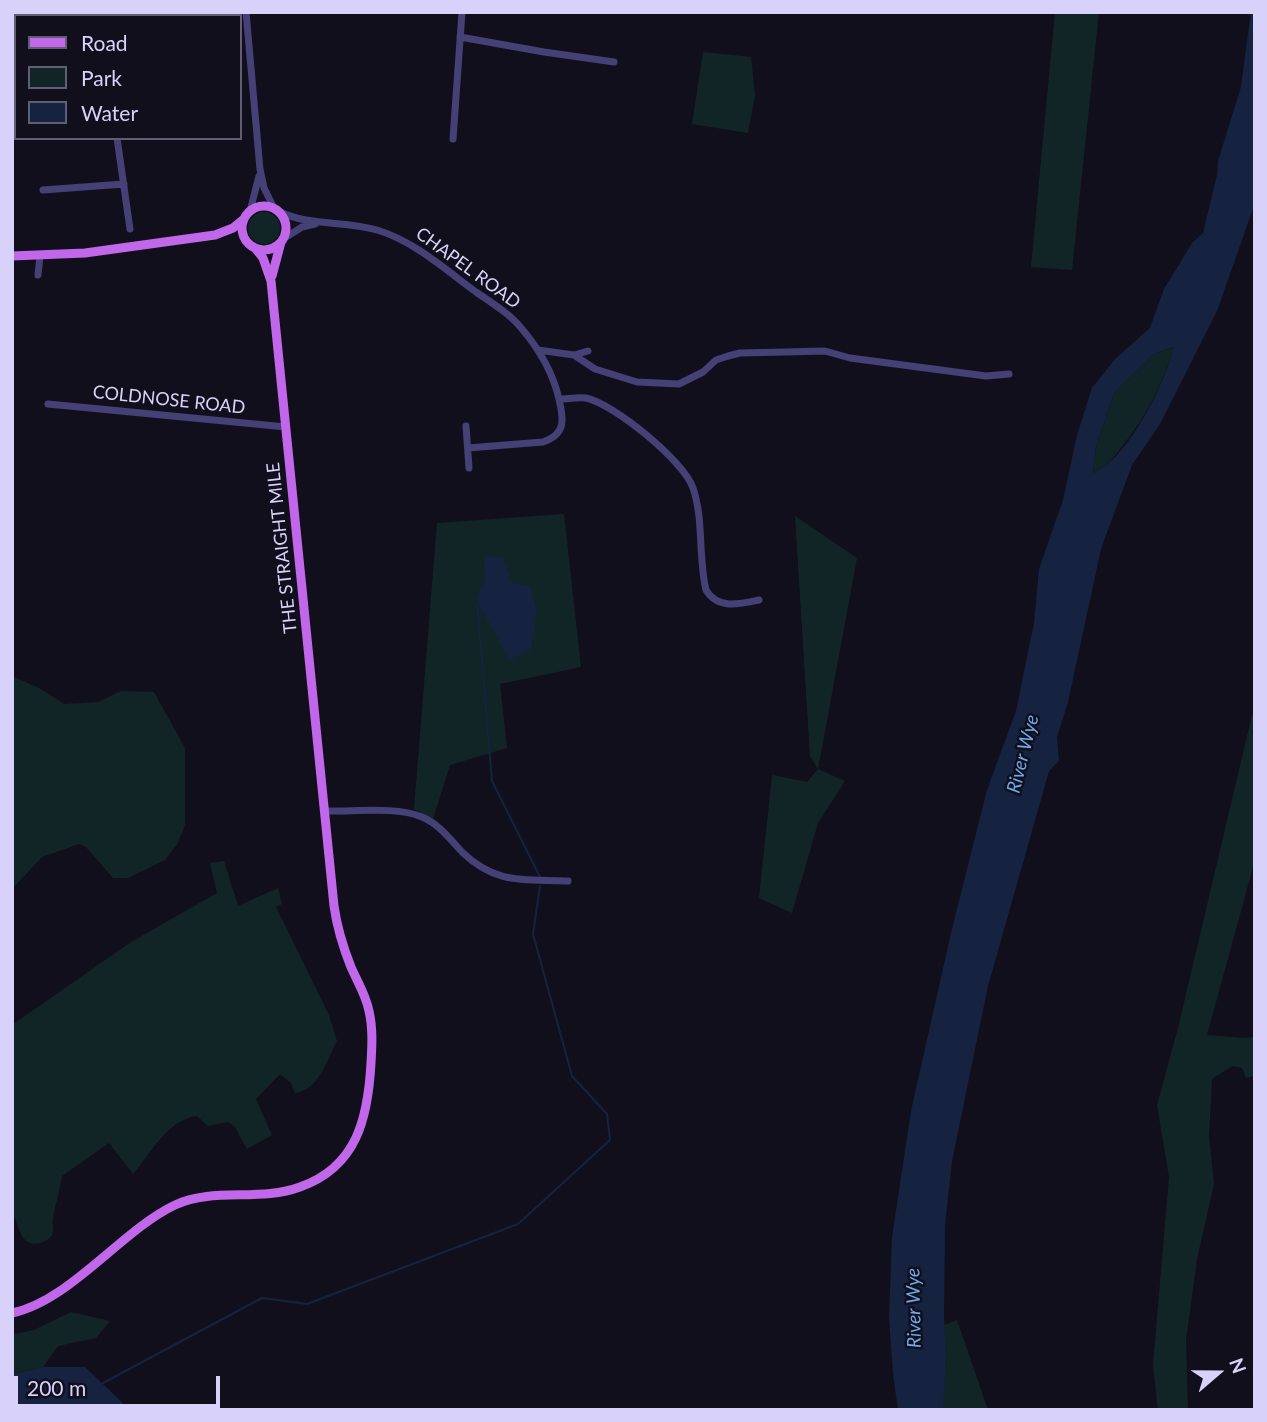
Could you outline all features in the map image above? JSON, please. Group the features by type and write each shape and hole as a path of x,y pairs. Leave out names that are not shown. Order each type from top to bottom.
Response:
{"main road":[{"path":"12,256 132,247 215,235 233,228 247,215 259,206 276,209 286,226 282,240 267,249 255,248 246,240 242,229 247,215"},
{"path":"215,235 246,240"},
{"name":"THE STRAIGHT MILE","path":"271,281 274,260 282,240"},
{"name":"THE STRAIGHT MILE","path":"12,1313 34,1306 60,1290 157,1216 177,1204 208,1196 262,1195 297,1188 329,1173 351,1148 368,1096 372,1025 368,1003 351,967 335,917 271,281 263,258 255,248"}],"street":[{"path":"246,12 260,169 264,188 276,209"},
{"path":"453,138 462,12"},
{"path":"460,37 614,62"},
{"path":"12,66 14,84"},
{"path":"117,140 130,229"},
{"path":"247,215 256,193 260,169"},
{"path":"43,190 124,184"},
{"name":"CHAPEL ROAD","path":"276,209 288,216 319,223 361,226 396,237 425,254 504,312 520,327 538,350 559,399"},
{"name":"CHAPEL ROAD","path":"282,240 302,227 319,223"},
{"path":"38,275 40,256"},
{"path":"538,350 574,355 588,351"},
{"path":"574,355 595,369 626,380 679,384 703,372 716,360 740,353 825,351 861,360 973,374 1009,374"},
{"path":"468,448 543,442 554,438 562,426 559,399 584,398 593,401 635,427 675,460 692,486 704,579 711,598 723,604 759,600"},
{"name":"COLDNOSE ROAD","path":"48,404 286,427"},
{"path":"466,426 469,468"},
{"path":"325,811 405,812 422,817 446,834 487,872 510,879 568,881"}],"green space":[{"path":"1055,12 1099,12 1072,270 1031,267"},
{"path":"703,52 751,57 755,95 748,133 692,124"},
{"path":"264,212 275,217 280,228 275,239 264,244 253,239 248,228 253,217"},
{"path":"1175,347 1159,386 1133,433 1102,468 1093,473 1096,447 1114,393 1154,354"},
{"path":"564,514 581,667 500,684 507,748 450,765 433,819 414,809 437,523"},
{"path":"795,516 857,558 818,769 810,756"},
{"path":"12,676 41,689 64,704 98,702 121,691 154,692 185,748 185,825 178,843 165,860 128,878 113,878 86,847 79,844 42,857 12,889"},
{"path":"1255,714 1255,860 1207,1035 1255,1037 1255,1076 1246,1078 1242,1068 1232,1066 1212,1079 1209,1136 1214,1184 1197,1259 1186,1340 1188,1410 1158,1410 1153,1365 1169,1177 1157,1105 1178,1028 1252,715"},
{"path":"818,769 845,781 818,823 792,913 759,898 772,775 807,782"},
{"path":"224,861 238,906 278,888 282,904 276,907 329,1015 337,1041 326,1065 316,1080 303,1091 295,1093 291,1083 280,1074 256,1099 272,1135 247,1149 235,1127 228,1122 208,1126 197,1116 186,1119 168,1131 133,1174 109,1143 62,1176 52,1235 41,1243 28,1242 12,1214 12,1025 131,942 217,893 210,863"},
{"path":"71,1312 110,1321 96,1338 58,1346 43,1367 12,1374 12,1331 15,1334 34,1330"},
{"path":"957,1320 988,1410 942,1410 946,1358 944,1325"}],"water":[{"name":"River Wye","path":"1251,12 1255,12 1255,203 1217,311 1160,424 1132,465 1101,549 1068,702 1057,737 1059,761 1049,771 988,986 952,1161 945,1226 946,1358 943,1410 898,1410 889,1317 892,1237 911,1111 987,790 1016,711 1034,623 1039,569 1063,500 1077,435 1092,388 1115,359 1150,328 1164,289 1192,243 1203,233 1218,161 1241,87","holes":["1174,347 1154,399 1131,437 1106,466 1093,473 1096,447 1114,393 1154,354"]},
{"path":"484,556 503,557 512,583 530,586 537,611 531,649 509,660 476,598 485,580"},
{"path":"43,1367 85,1367 130,1410 12,1410 12,1374"}],"waterway":[{"path":"477,603 492,781 540,877"},
{"path":"103,1383 262,1298 307,1304 518,1224 610,1140 607,1114 572,1076 533,934 540,886"}]}
